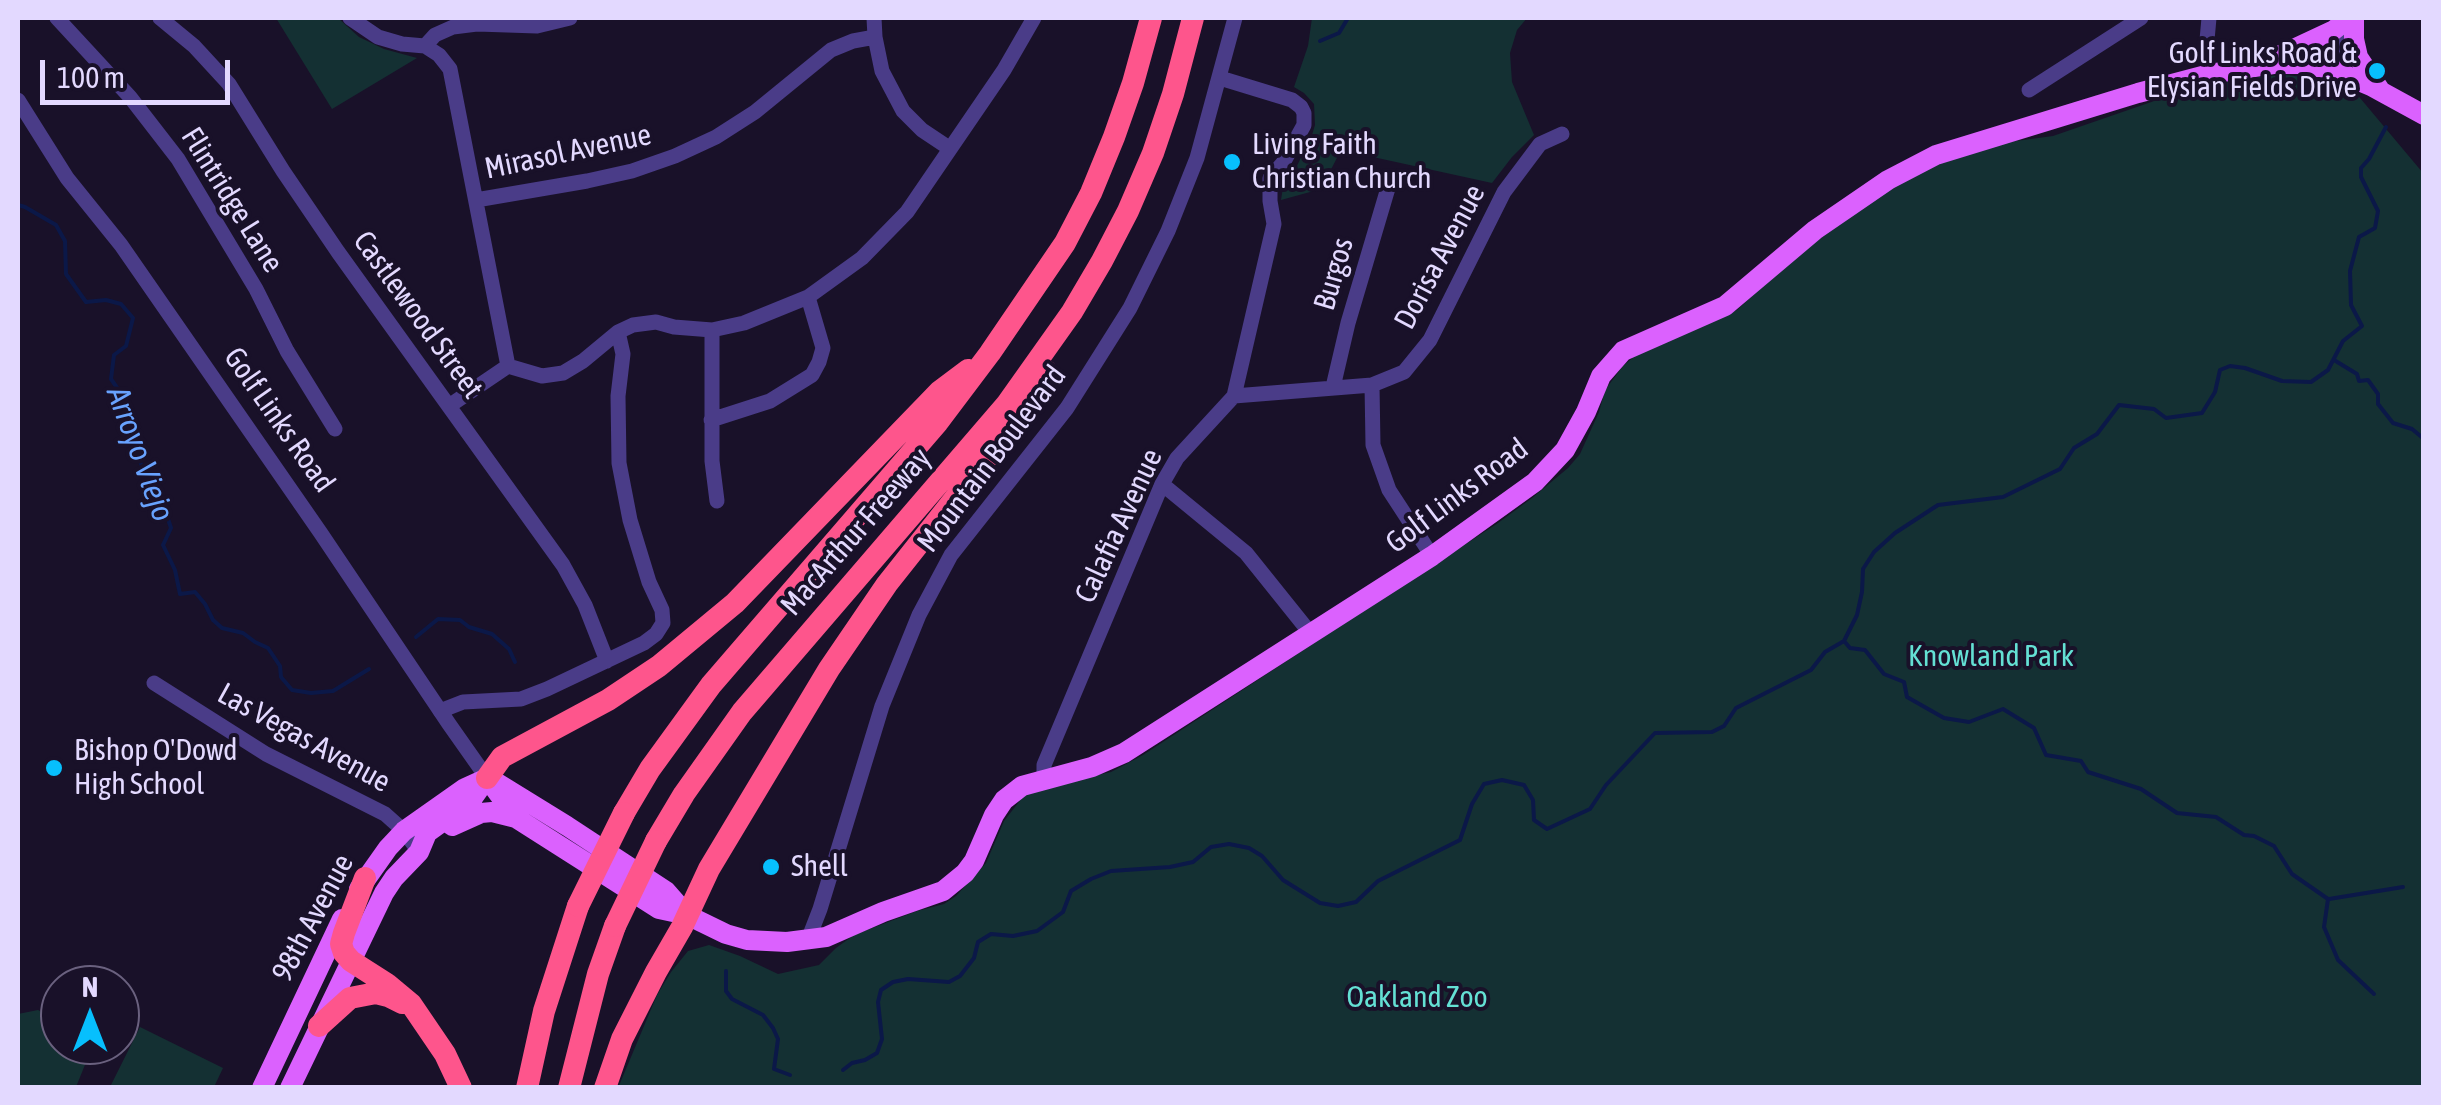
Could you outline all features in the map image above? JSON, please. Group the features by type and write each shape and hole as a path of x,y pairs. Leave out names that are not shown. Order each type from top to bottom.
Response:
{"highway":[{"name":"MacArthur Freeway","path":"527,1088 544,1012 578,906 624,813 650,769 711,685 938,422 1065,242 1091,192 1133,83 1151,18"},
{"name":"MacArthur Freeway","path":"570,1088 598,974 656,840 742,712 1041,358 1102,261 1153,152 1194,18"},
{"path":"605,1088 622,1040 709,868 828,669 887,584 1016,420 1102,261"},
{"path":"488,778 502,757 608,700 659,666 734,603 940,391 990,353"},
{"path":"364,878 341,944 344,953 412,1004 445,1054 461,1088"},
{"path":"319,1026 350,998 364,994 398,1000 420,1019"}],"main road":[{"path":"2258,66 2351,18 2358,57 2381,92"},
{"name":"Golf Links Road","path":"488,778 516,818 659,910 687,915 747,940 788,942 826,936 929,897 955,883 974,861 1004,800 1022,786 1092,767 1124,753 1432,556 1535,482 1565,450 1601,376 1623,351 1725,306 1815,230 1888,180 1936,155 2138,93 2258,66 2302,64 2333,70 2424,115"},
{"name":"Golf Links Road","path":"488,778 666,891 687,915"},
{"name":"98th Avenue","path":"262,1088 364,878 404,832 465,788 488,778"},
{"name":"98th Avenue","path":"290,1088 384,893 419,852 427,832 466,806 488,778"},
{"path":"419,852 474,815 492,812 516,818"}],"street":[{"name":"Flintridge Lane","path":"57,18 130,97 178,159 335,429"},
{"name":"Castlewood Street","path":"160,18 194,46 229,84 305,204 563,565 585,605 607,661"},
{"path":"350,18 378,37 425,46 450,69 508,366"},
{"path":"425,46 435,35 453,27 537,26 570,18"},
{"path":"874,18 882,71 902,112 950,148"},
{"path":"508,366 542,376 563,373 632,324 656,322 712,330 808,297 862,258 907,212 1004,70 1034,18"},
{"name":"Mountain Boulevard","path":"808,940 882,706 926,600 951,555 1067,408 1150,271 1202,142 1235,18"},
{"path":"2029,90 2141,18"},
{"path":"2209,18 2206,51 2210,74"},
{"path":"2333,70 2351,18"},
{"name":"Mirasol Avenue","path":"476,200 587,181 675,156 756,112 831,50 853,40 875,37"},
{"name":"Calafia Avenue","path":"1044,779 1044,765 1162,484 1176,458 1234,396 1274,224 1270,178 1293,148 1305,119 1301,107 1292,100 1220,78"},
{"name":"Golf Links Road","path":"18,100 67,178 132,261 488,778"},
{"name":"Dorisa Avenue","path":"1234,396 1372,385 1404,372 1430,340 1504,192 1540,144 1562,134"},
{"name":"Burgos","path":"1333,387 1391,178"},
{"path":"711,420 770,401 812,375 823,348 808,297"},
{"path":"712,330 712,461 717,501"},
{"path":"440,711 463,702 521,699 644,643 663,623 662,610 630,520 619,462 618,396 623,354 618,332"},
{"path":"450,406 508,366"},
{"path":"1372,385 1373,446 1388,490 1432,556"},
{"path":"1162,484 1246,552 1311,634"},
{"name":"Las Vegas Avenue","path":"154,683 266,754 386,814 419,852"}],"green space":[{"path":"276,18 338,18 359,37 417,58 332,109"},
{"path":"1312,18 1527,18 1517,30 1510,53 1512,82 1534,135 1492,183 1341,150 1321,189 1281,200 1284,181 1294,172 1315,125 1314,104 1294,87 1308,46"},
{"name":"Knowland Park","path":"2285,75 2350,86 2423,173 2423,1087 618,1088 657,995 688,951 709,945 778,974 819,965 854,935 944,904 986,863 1004,821 1022,798 1037,788 1111,772 1143,755 1498,523 1580,454 1605,390 1623,366 1636,355 1737,310 1796,256 1896,184 1940,162 2001,143 2053,136 2211,85"},
{"path":"40,1011 40,1065 85,1065 76,1087 18,1087 18,1014"},
{"path":"140,1027 223,1068 214,1087 110,1087 121,1065 140,1065"}],"waterway":[{"path":"1320,41 1339,33 1348,18"},
{"name":"Arroyo Viejo","path":"843,1070 877,1053 882,1039 878,1002 881,990 908,979 949,982 960,976 974,958 978,942 991,934 1013,936 1037,931 1063,912 1071,891 1111,871 1193,862 1211,847 1229,844 1249,848 1262,856 1283,880 1320,903 1338,906 1356,902 1378,881 1460,840 1472,804 1484,784 1502,780 1524,785 1533,800 1534,820 1547,829 1590,809 1606,785 1655,733 1712,732 1724,726 1736,708 1811,670 1825,652 1844,641 1857,615 1863,569 1874,552 1938,505 2003,497 2060,469 2074,448 2097,434 2119,405 2154,409 2166,418 2202,413 2215,392 2220,370 2230,366 2282,381 2311,382 2328,370 2343,341 2362,326 2351,305 2350,271 2359,237 2375,228 2378,211 2361,177 2361,168 2386,127"},
{"name":"Arroyo Viejo","path":"18,205 56,225 65,241 66,274 86,302 106,300 121,304 133,318 126,346 114,355 111,379 129,405 128,431 150,495 167,516 171,528 163,545 175,570 180,594 195,592 222,628 243,633 268,648 280,666 281,677 292,690 333,691 369,669"},
{"path":"2334,360 2357,374 2359,381 2368,380 2378,394 2378,404 2393,423 2412,429 2424,439"},
{"name":"Arroyo Viejo","path":"416,637 438,619 460,620 492,634 509,649 515,662"},
{"path":"1844,641 1850,648 1865,650 1884,674 1904,682 1907,697 1944,718 1969,722 2003,709 2034,728 2046,755 2081,761 2088,772 2141,789 2177,813 2216,817 2244,835 2274,846 2292,874 2328,899 2324,927 2338,960 2374,994"},
{"path":"2329,899 2403,887"},
{"name":"Arroyo Viejo","path":"726,971 726,991 732,999 763,1015 773,1028 778,1039 774,1069 790,1075"}],"place":[{"name":"Golf Links Road & Elysian Fields Drive","path":"2377,71"},
{"name":"Living Faith Christian Church","path":"1232,162"},
{"name":"Bishop O'Dowd High School","path":"54,768"},
{"name":"Shell","path":"771,867"}],"park label":[{"name":"Oakland Zoo","path":"1417,998"}]}
